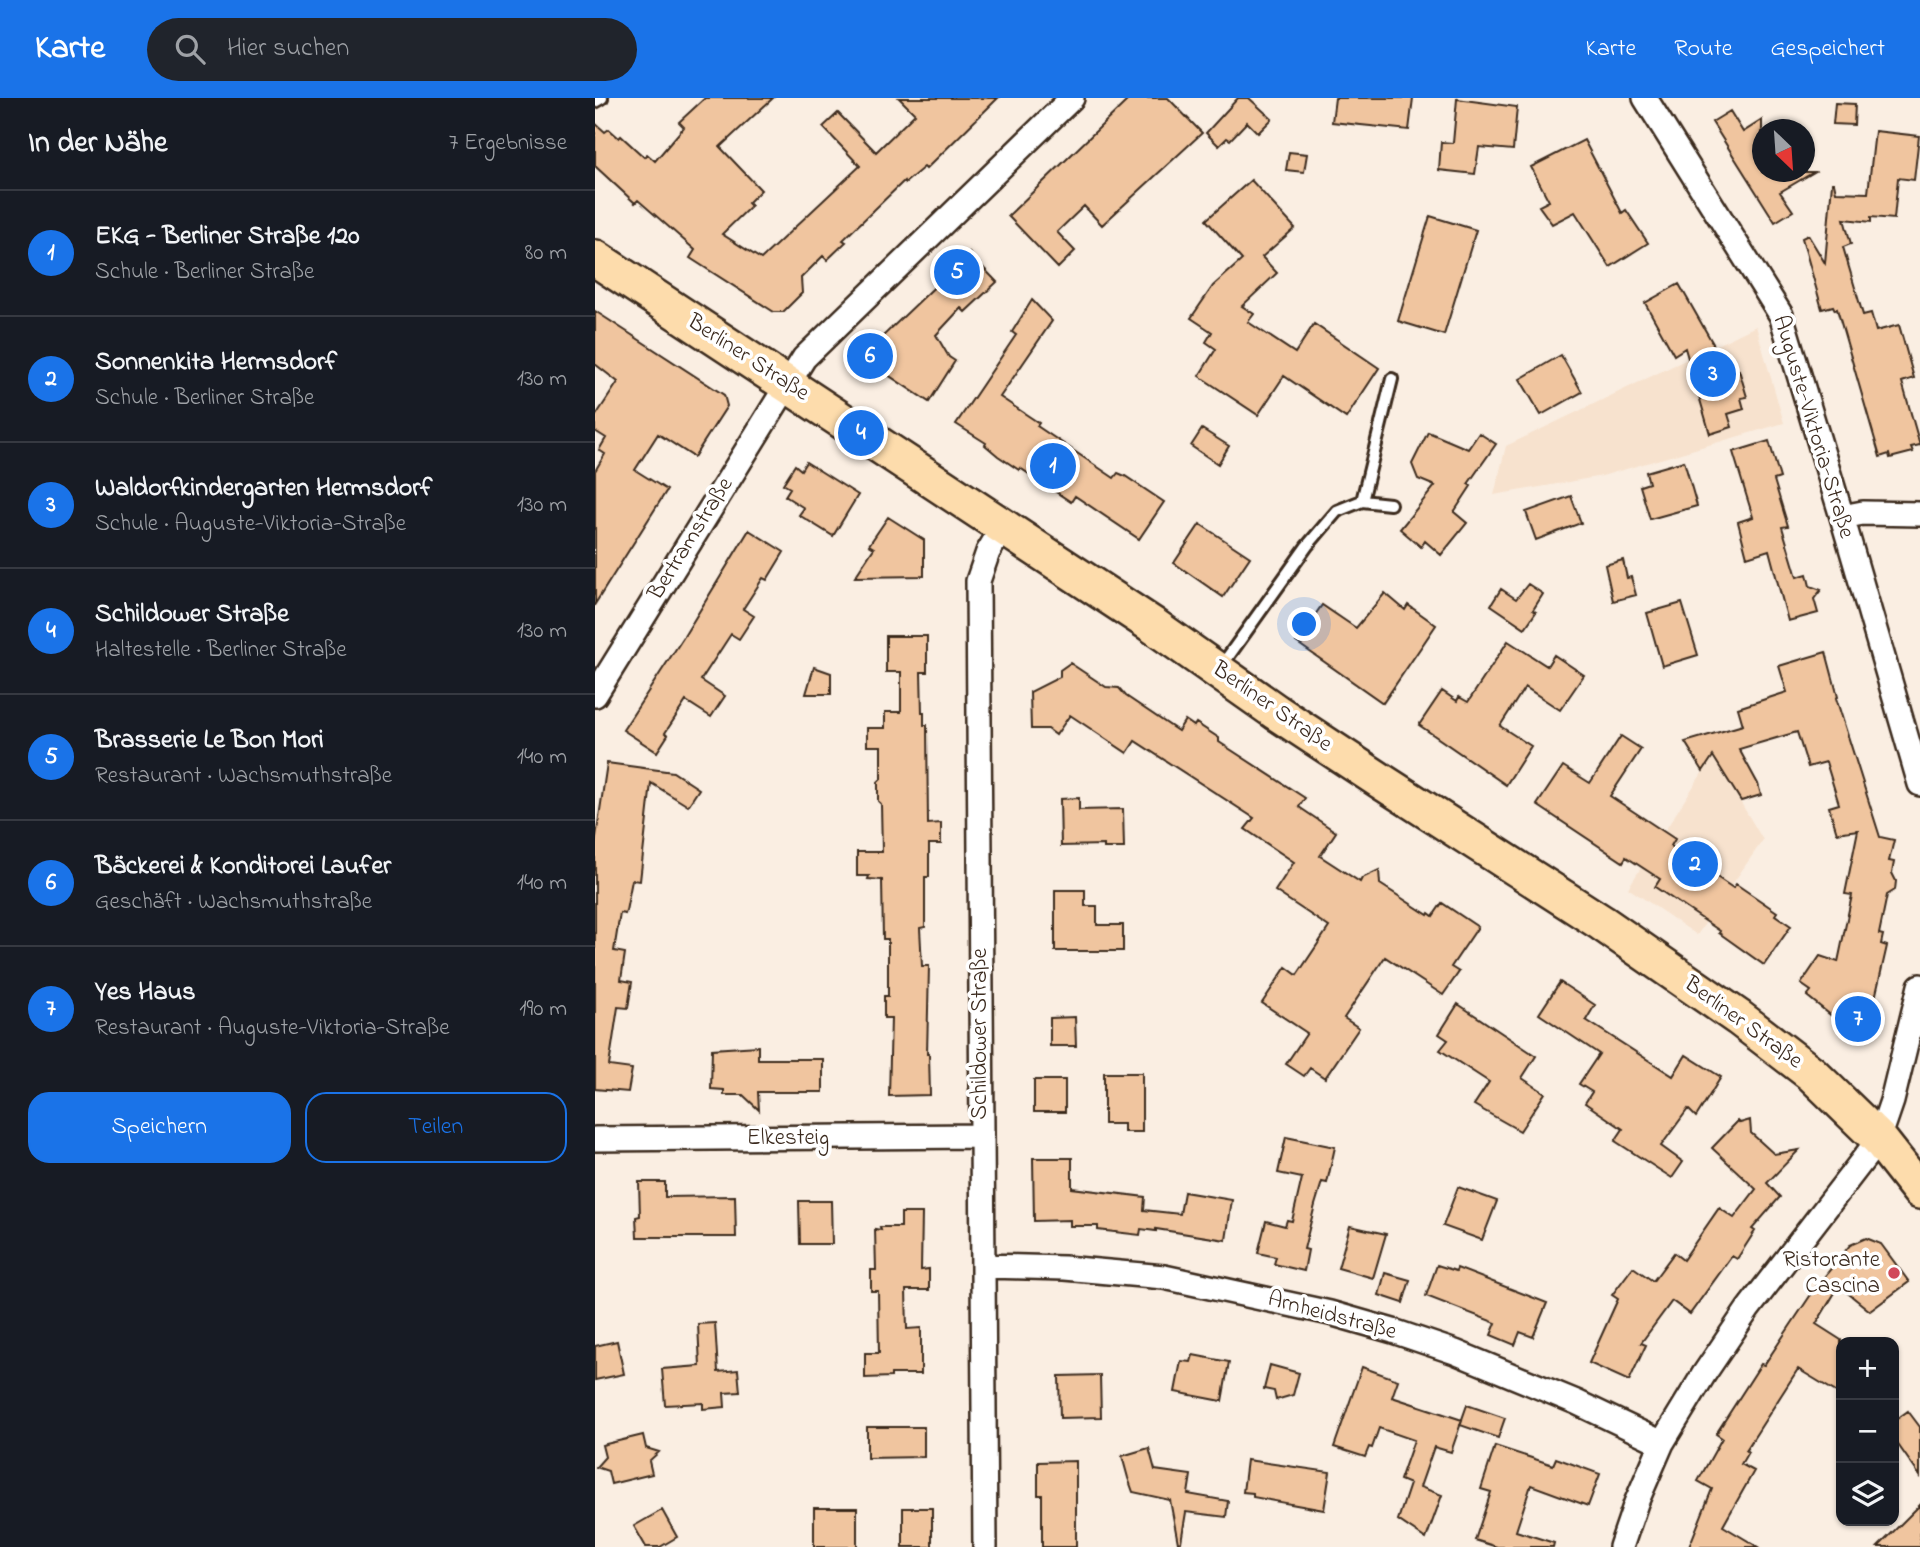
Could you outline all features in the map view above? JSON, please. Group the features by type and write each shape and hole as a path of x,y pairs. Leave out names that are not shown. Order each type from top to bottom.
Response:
{"main road":[{"name":"Berliner Straße","path":"595,258 1218,670 1384,783 1602,923 1739,1018 1812,1074 1879,1139 1920,1191"}],"street":[{"name":"Bertramstraße","path":"595,695 804,358 1072,98"},
{"name":"Auguste-Viktoria-Straße","path":"1645,98 1781,315 1920,785"},
{"path":"1842,517 1863,513 1920,514"},
{"name":"Schildower Straße","path":"985,1547 978,581 988,552 1003,527"},
{"path":"1621,1547 1636,1503 1662,1443 1704,1374 1748,1309 1879,1139 1892,1101 1920,986"},
{"name":"Elkesteig","path":"595,1139 981,1136"},
{"name":"Arnheidstraße","path":"983,1266 1064,1268 1164,1277 1330,1313 1455,1352 1576,1402 1662,1443"}],"lane":[{"path":"595,102 602,98"},
{"path":"1362,501 1392,379"},
{"path":"1218,670 1307,547 1337,511 1362,501 1390,505"}],"shaded area":[{"path":"1756,326 1784,423 1602,476 1494,495 1506,446"},
{"path":"1713,756 1763,840 1697,935 1628,888"}],"building":[{"path":"705,98 773,98 720,147 761,190 748,203 751,206 722,234 761,259 860,166 823,127 838,113 876,152 915,114 899,98 998,98 926,169 924,167 905,183 904,181 843,240 846,242 827,260 823,256 801,278 802,293 783,312 774,312 690,258 695,250 638,200 635,203 595,166 595,123 605,132 609,129 619,138 621,136 644,157 647,154 655,161 684,127 679,122"},
{"path":"1130,98 1168,98 1202,133 1102,225 1084,206 1057,232 1075,251 1058,268 1008,216"},
{"path":"1238,98 1249,98 1272,119 1258,133 1247,122 1230,140 1227,138 1219,146 1206,133"},
{"path":"1335,98 1413,98 1409,130 1332,122"},
{"path":"1457,99 1517,107 1513,150 1479,147 1475,174 1439,170 1441,142 1453,143"},
{"path":"1835,103 1855,104 1854,125 1833,124"},
{"path":"1730,111 1743,132 1752,126 1752,182 1797,182 1780,192 1793,211 1775,222 1712,122"},
{"path":"1875,131 1919,136 1914,180 1898,178 1894,219 1871,217 1871,222 1844,219 1851,244 1843,247 1863,315 1871,313 1876,331 1899,325 1914,378 1902,382 1920,445 1911,447 1913,452 1890,458 1889,454 1880,457 1837,309 1833,306 1822,309 1802,238 1808,235 1825,263 1832,183 1836,192 1868,193"},
{"path":"1584,140 1622,213 1626,210 1648,243 1610,267 1575,212 1552,224 1539,206 1549,201 1531,167"},
{"path":"1289,152 1307,154 1304,172 1286,170"},
{"path":"1251,180 1295,228 1262,257 1277,273 1242,306 1254,314 1248,322 1295,353 1314,324 1379,368 1346,418 1284,376 1258,415 1199,376 1216,349 1206,342 1212,332 1191,318 1213,286 1242,260 1206,220"},
{"path":"1430,216 1476,230 1444,335 1398,321"},
{"path":"969,253 997,282 965,312 961,308 936,335 949,357 955,361 929,402 861,357 948,274 948,269 954,263 958,263"},
{"path":"1679,284 1724,363 1731,361 1734,372 1739,370 1747,397 1741,398 1744,409 1728,414 1732,427 1710,434 1685,348 1674,355 1645,303"},
{"path":"1032,300 1052,321 1000,397 1039,423 1037,426 1114,478 1118,473 1125,476 1164,502 1139,539 1075,496 1071,502 1020,468 1019,470 998,456 986,443 956,424 1016,335 1012,332"},
{"path":"595,311 724,395 727,406 694,457 658,434 635,470 667,490 595,604 595,471 605,454 599,450 606,438 595,431 595,417 618,382 595,364"},
{"path":"1561,355 1582,392 1541,415 1520,379"},
{"path":"1202,429 1229,446 1218,464 1191,446"},
{"path":"1428,432 1468,449 1479,433 1496,444 1468,484 1471,486 1454,512 1467,523 1441,555 1425,541 1421,547 1400,529 1435,486 1418,479 1412,464"},
{"path":"1769,441 1780,478 1774,480 1788,526 1782,527 1797,577 1807,574 1810,586 1821,590 1814,599 1818,613 1788,621 1769,550 1747,557 1738,522 1753,517 1733,452"},
{"path":"1684,461 1697,506 1650,519 1640,486 1649,483 1646,472"},
{"path":"806,462 858,495 833,536 799,515 804,508 785,496 790,488 783,484 795,465 801,470"},
{"path":"1571,496 1581,523 1536,540 1526,512"},
{"path":"888,517 924,540 924,576 855,577 874,548 869,545"},
{"path":"1200,524 1250,557 1223,597 1174,563"},
{"path":"749,530 784,552 767,580 763,578 743,609 754,616 739,639 731,634 701,680 725,696 711,717 686,701 665,733 668,735 657,752 623,730"},
{"path":"1623,560 1627,578 1631,577 1636,595 1613,601 1605,565"},
{"path":"1528,584 1543,594 1533,610 1536,612 1525,628 1491,605 1501,589 1516,599"},
{"path":"1385,593 1405,610 1408,605 1436,625 1383,703 1296,642 1322,605 1356,628"},
{"path":"1682,603 1698,655 1662,666 1647,613"},
{"path":"886,636 927,636 927,672 921,672 922,713 924,725 927,725 928,824 941,823 941,844 929,844 929,877 925,877 925,927 920,928 922,966 929,966 927,1054 930,1095 889,1096 891,1018 884,1018 884,996 888,996 888,939 883,939 882,880 857,876 857,852 882,852 881,804 878,801 881,746 867,746 867,728 885,728 885,712 901,712 901,672 886,672"},
{"path":"1508,641 1547,666 1554,655 1584,675 1560,710 1525,687 1500,726 1531,746 1506,785 1419,725 1442,691 1457,701 1459,697 1468,702"},
{"path":"1826,652 1838,697 1836,698 1880,837 1894,840 1889,861 1894,862 1892,873 1896,881 1895,890 1887,895 1879,934 1883,935 1881,944 1887,946 1873,1007 1870,1007 1868,1026 1862,1032 1854,1034 1807,996 1811,991 1801,984 1820,956 1838,962 1852,895 1845,894 1858,830 1837,833 1829,807 1839,804 1826,762 1808,767 1797,732 1739,749 1761,795 1741,801 1713,756 1703,771 1685,742 1743,725 1738,708 1787,692 1779,666"},
{"path":"1070,663 1106,687 1119,688 1126,696 1178,731 1185,720 1194,726 1196,723 1219,738 1219,742 1305,798 1299,807 1336,832 1320,856 1360,882 1362,878 1379,870 1380,884 1428,915 1429,913 1433,916 1442,903 1478,927 1451,967 1459,972 1443,995 1385,957 1344,1018 1359,1028 1325,1078 1310,1068 1304,1076 1286,1064 1307,1033 1262,1003 1286,967 1297,975 1329,927 1275,891 1294,862 1245,829 1254,818 1135,741 1127,753 1070,715 1056,735 1048,729 1031,729 1030,692 1060,677 1060,670"},
{"path":"814,667 831,673 831,694 806,694"},
{"path":"1621,736 1641,749 1610,796 1675,839 1671,846 1733,888 1736,884 1777,912 1775,915 1791,926 1764,965 1655,887 1660,879 1626,857 1623,862 1537,805 1563,766 1590,783"},
{"path":"607,763 673,772 699,789 688,806 651,783 640,881 632,880 625,914 620,913 614,951 625,953 621,980 632,982 628,1008 618,1007 609,1066 632,1069 628,1092 595,1089 595,844"},
{"path":"1079,798 1079,810 1123,809 1124,848 1104,848 1104,845 1061,846 1060,799"},
{"path":"1055,890 1085,890 1085,906 1097,906 1097,925 1123,925 1123,951 1055,951"},
{"path":"1560,982 1595,1005 1586,1020 1673,1076 1686,1055 1721,1077 1696,1117 1688,1109 1661,1146 1683,1162 1672,1178 1615,1141 1623,1129 1585,1103 1592,1092 1579,1084 1599,1054 1539,1014"},
{"path":"1458,1004 1536,1056 1522,1078 1545,1093 1520,1131 1474,1105 1489,1082 1440,1050 1448,1040 1439,1034"},
{"path":"1075,1017 1076,1046 1050,1046 1050,1018"},
{"path":"758,1046 758,1059 823,1059 823,1092 758,1092 759,1110 743,1095 724,1095 724,1090 711,1089 712,1049"},
{"path":"1104,1073 1142,1073 1142,1132 1124,1132 1124,1124 1104,1124"},
{"path":"1034,1080 1065,1080 1065,1112 1034,1112"},
{"path":"1750,1120 1751,1133 1774,1154 1799,1150 1767,1183 1780,1197 1752,1229 1755,1231 1737,1259 1732,1256 1690,1314 1672,1301 1641,1343 1646,1345 1629,1381 1589,1363 1618,1299 1612,1295 1633,1267 1653,1281 1674,1253 1683,1260 1719,1208 1734,1218 1756,1189 1712,1148 1738,1121 1740,1123"},
{"path":"1286,1137 1335,1147 1327,1183 1322,1182 1304,1249 1308,1250 1304,1271 1274,1264 1276,1257 1258,1253 1266,1221 1285,1226 1287,1220 1292,1221 1302,1178 1278,1173"},
{"path":"1033,1158 1072,1158 1072,1188 1145,1197 1144,1210 1180,1214 1184,1192 1232,1200 1226,1240 1156,1229 1141,1229 1140,1235 1098,1230 1098,1226 1070,1226 1070,1220 1034,1221"},
{"path":"639,1182 665,1182 665,1197 735,1196 736,1237 637,1237 636,1217 640,1216"},
{"path":"1458,1187 1497,1201 1482,1240 1443,1226"},
{"path":"799,1201 831,1201 832,1244 800,1244"},
{"path":"901,1213 922,1213 921,1270 929,1269 929,1290 906,1290 907,1329 921,1328 921,1374 891,1374 891,1377 865,1378 865,1353 879,1353 878,1291 871,1291 871,1270 876,1270 875,1229 901,1227"},
{"path":"1350,1226 1386,1234 1373,1278 1338,1268"},
{"path":"1866,1238 1881,1244 1909,1282 1870,1311 1839,1286 1816,1324 1836,1337 1836,1392 1798,1369 1746,1450 1748,1452 1741,1464 1754,1471 1723,1526 1758,1547 1689,1547 1712,1489 1698,1481 1722,1438 1716,1434 1761,1364 1764,1365 1816,1287 1850,1245"},
{"path":"1437,1265 1456,1271 1457,1268 1547,1303 1533,1337 1520,1332 1515,1345 1491,1335 1496,1323 1426,1296"},
{"path":"1385,1273 1410,1280 1403,1303 1379,1295"},
{"path":"715,1323 718,1372 738,1370 740,1392 724,1393 725,1407 703,1409 703,1403 665,1405 662,1369 700,1366 698,1324"},
{"path":"617,1341 624,1374 595,1380 595,1346"},
{"path":"1193,1355 1229,1362 1222,1401 1175,1392 1181,1361 1191,1362"},
{"path":"1270,1365 1299,1373 1293,1395 1276,1400 1274,1391 1264,1389"},
{"path":"1362,1367 1398,1380 1392,1397 1462,1420 1451,1452 1434,1447 1420,1487 1442,1495 1426,1539 1398,1520 1410,1484 1400,1480 1414,1440 1379,1428 1372,1448 1369,1447 1365,1457 1334,1447"},
{"path":"1100,1375 1101,1417 1060,1418 1059,1376"},
{"path":"1467,1405 1505,1418 1498,1438 1460,1425"},
{"path":"1908,1411 1920,1427 1920,1476 1899,1446 1899,1417"},
{"path":"867,1427 924,1427 924,1457 867,1458"},
{"path":"643,1435 646,1448 659,1452 649,1461 652,1474 611,1484 608,1471 596,1467 605,1457 602,1445"},
{"path":"1495,1446 1553,1465 1556,1458 1600,1474 1588,1506 1531,1485 1516,1531 1554,1543 1553,1547 1497,1547 1475,1540 1491,1492 1481,1489"},
{"path":"1149,1448 1155,1470 1191,1475 1188,1494 1228,1501 1226,1517 1186,1512 1181,1542 1178,1543 1170,1500 1133,1492 1128,1478 1122,1456"},
{"path":"1247,1460 1330,1472 1324,1510 1253,1497 1253,1493 1243,1492"},
{"path":"1076,1461 1076,1547 1042,1547 1042,1495 1038,1495 1038,1462"},
{"path":"1920,1505 1920,1547 1878,1547"},
{"path":"814,1508 857,1508 857,1547 814,1547"},
{"path":"903,1508 932,1508 932,1547 903,1547"},
{"path":"662,1510 677,1537 660,1547 646,1547 634,1526"}],"place":[{"name":"Brasserie Le Bon Mori","path":"957,272"},
{"name":"Bäckerei & Konditorei Laufer","path":"870,356"},
{"name":"Waldorfkindergarten Hermsdorf","path":"1713,374"},
{"name":"Schildower Straße","path":"861,433"},
{"name":"EKG - Berliner Straße 120","path":"1053,466"},
{"name":"Sonnenkita Hermsdorf","path":"1695,864"},
{"name":"Yes Haus","path":"1858,1019"},
{"name":"Ristorante Cascina","path":"1894,1273"}]}
